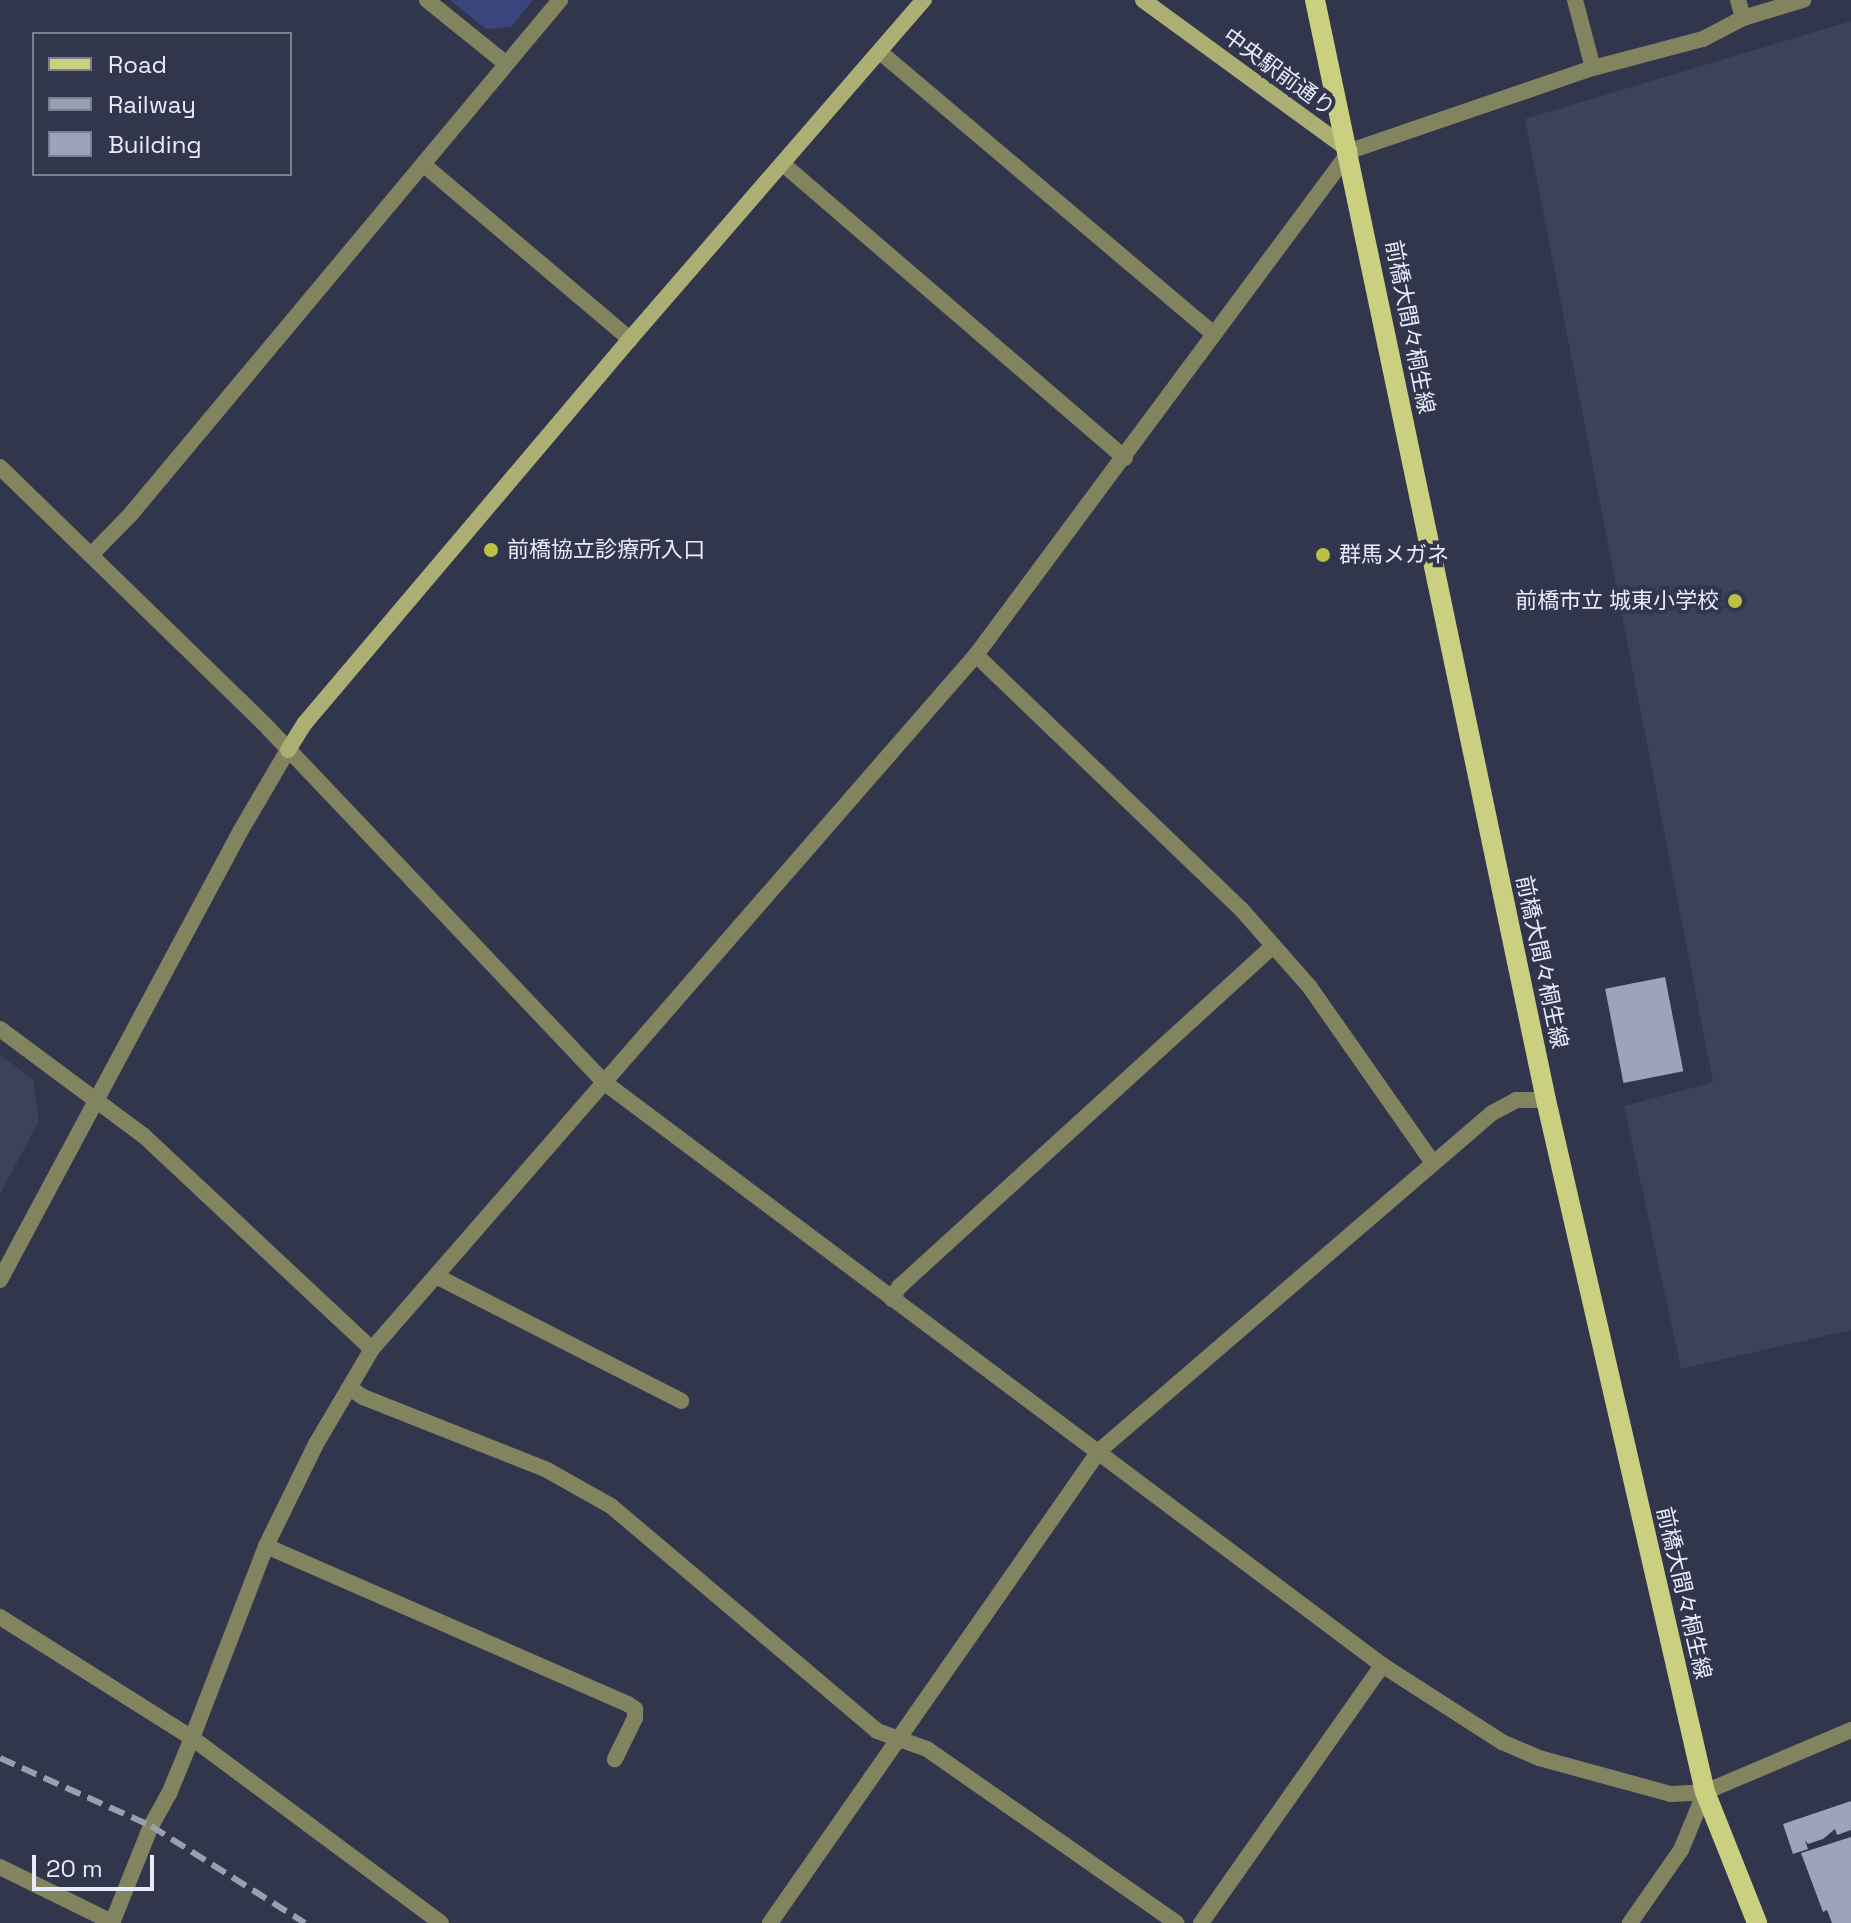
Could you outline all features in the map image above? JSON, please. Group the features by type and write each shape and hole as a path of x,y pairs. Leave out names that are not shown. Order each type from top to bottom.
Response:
{"main road":[{"name":"前橋大間々桐生線","path":"1315,0 1350,151 1546,1100 1705,1792 1757,1923"}],"street":[{"path":"427,0 505,63"},
{"path":"92,554 120,527 560,0"},
{"path":"0,1280 241,830 305,723 630,339 924,0"},
{"name":"中央駅前通り","path":"1143,0 1350,151"},
{"path":"1575,0 1593,68"},
{"path":"1738,0 1743,18"},
{"path":"0,1867 112,1923 192,1738 266,1546 316,1444 372,1349 438,1277 976,655 1350,151 1593,68 1703,39 1743,18 1803,0"},
{"path":"880,52 1214,334"},
{"path":"783,164 1125,458"},
{"path":"424,165 630,339"},
{"path":"0,467 92,554 288,750 605,1083 1382,1665 1502,1742 1539,1758 1671,1794 1705,1792 1851,1730"},
{"path":"976,655 1241,909 1309,986 1433,1163"},
{"path":"892,1299 899,1287 1273,946"},
{"path":"0,1029 144,1136 372,1349"},
{"path":"770,1923 1099,1451 1492,1113 1516,1100 1546,1100"},
{"path":"438,1277 681,1401"},
{"path":"350,1388 363,1397 547,1470 611,1506 877,1731 927,1749 1176,1923"},
{"path":"266,1546 628,1704 635,1709 635,1718 615,1759"},
{"path":"0,1617 192,1738 441,1923"},
{"path":"1201,1923 1382,1665"},
{"path":"1630,1923 1681,1850 1705,1792"}],"shaded area":[{"path":"450,0 533,0 511,27 486,29"},
{"name":"前橋市立 城東小学校","path":"1851,21 1851,1330 1681,1369 1624,1106 1713,1082 1525,119"},
{"path":"0,1055 33,1079 39,1121 0,1194"}],"building":[{"path":"1665,977 1683,1071 1623,1083 1605,989"},
{"path":"1851,1801 1851,1830 1837,1835 1835,1829 1823,1839 1808,1844 1805,1840 1808,1849 1793,1854 1783,1824"},
{"path":"1851,1837 1851,1923 1832,1923 1827,1910 1823,1912 1801,1853"}],"railway":[{"path":"0,1758 151,1826 305,1923"}],"place":[{"name":"前橋協立診療所入口","path":"491,550"},
{"name":"群馬メガネ","path":"1323,555"},
{"name":"前橋市立 城東小学校","path":"1735,601"}]}
